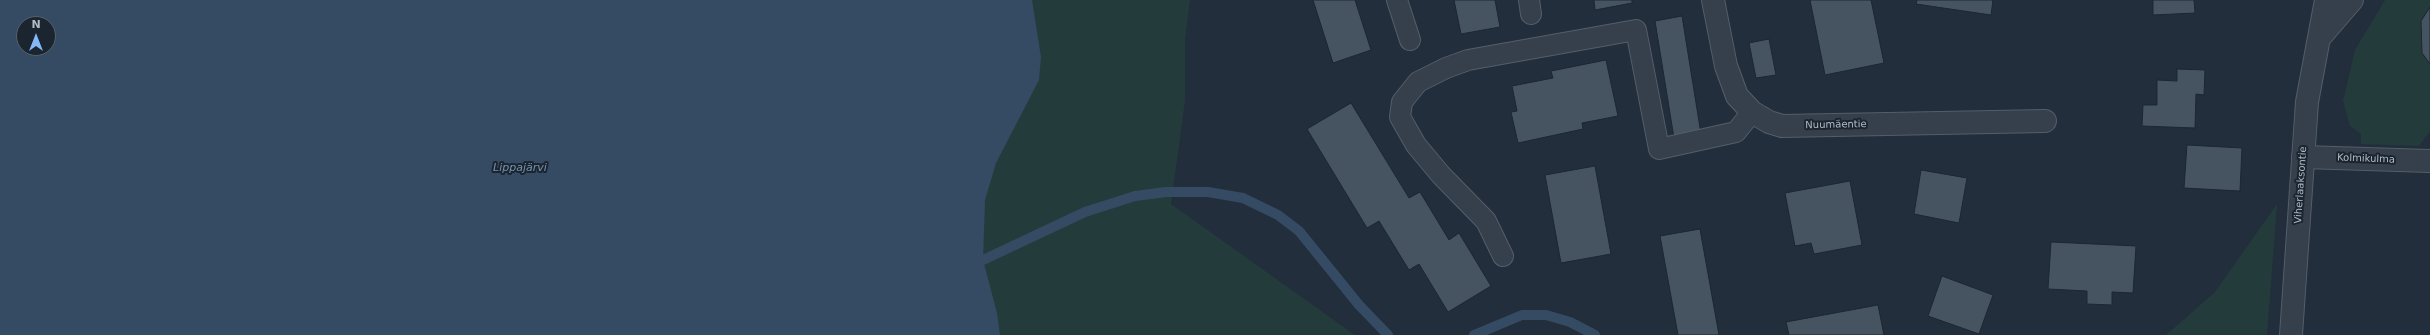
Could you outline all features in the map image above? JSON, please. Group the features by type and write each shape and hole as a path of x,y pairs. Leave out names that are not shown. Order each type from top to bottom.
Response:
{"street":[{"name":"Nuumäentie","path":"1713,0 1726,66 1732,86 1737,96 1752,112 1769,122 1782,126 2045,121"},
{"name":"Viherlaaksontie","path":"2291,335 2307,102 2321,36 2326,0"},
{"name":"Viherlaaksontie","path":"2321,36 2352,0"},
{"name":"Kolmikulma","path":"2303,157 2430,161"}],"lane":[{"path":"1397,0 1410,40"},
{"path":"1503,256 1486,221 1441,176 1416,145 1400,117 1402,102 1418,82 1446,68 1468,60 1636,30 1659,149 1736,132 1752,112"}],"green space":[{"name":"Lippajärvi","path":"0,0 1190,0 1185,40 1185,101 1171,204 1355,335 0,335"},
{"path":"2385,0 2430,0 2430,7 2421,21 2422,53 2430,64 2430,131 2419,146 2361,144 2361,134 2350,126 2343,101 2355,50"},
{"path":"2277,204 2267,335 2166,335 2215,292"}],"water":[{"name":"Lippajärvi","path":"0,0 1032,0 1041,57 1039,80 996,163 985,200 983,260 997,313 1000,335 0,335"}],"building":[{"path":"1313,0 1355,0 1371,50 1333,63"},
{"path":"1454,0 1495,0 1500,27 1461,34"},
{"path":"1594,0 1632,0 1632,3 1595,10"},
{"path":"1810,0 1871,0 1884,63 1825,75"},
{"path":"1917,0 1993,0 1991,15 1916,4"},
{"path":"2153,0 2194,0 2195,13 2153,15"},
{"path":"2430,7 2430,64 2422,53 2421,21"},
{"path":"1682,16 1701,134 1674,138 1655,21"},
{"path":"1769,39 1776,75 1756,78 1749,43"},
{"path":"1606,60 1618,116 1582,123 1583,129 1518,143 1511,112 1517,111 1512,86 1553,78 1551,71"},
{"path":"2177,69 2205,70 2204,95 2196,94 2195,128 2142,126 2143,105 2157,105 2157,80 2177,81"},
{"path":"1351,103 1409,198 1420,192 1449,240 1459,233 1491,286 1448,312 1419,264 1409,270 1379,221 1367,228 1307,129"},
{"path":"2187,145 2242,148 2240,191 2184,188"},
{"path":"1595,166 1611,254 1561,263 1545,175"},
{"path":"1921,170 1967,178 1959,223 1914,214"},
{"path":"1850,181 1862,245 1814,254 1811,243 1795,246 1785,193"},
{"path":"1700,229 1719,335 1678,335 1660,236"},
{"path":"2051,242 2136,246 2133,293 2112,292 2112,305 2087,304 2087,291 2048,289"},
{"path":"1942,276 1993,295 1979,334 1928,316"},
{"path":"1878,305 1884,335 1789,335 1786,322"}],"waterway":[{"path":"983,260 1085,212 1135,196 1166,192 1208,192 1243,198 1278,215 1299,231 1359,305 1388,335"},
{"path":"1474,335 1522,315 1546,315 1570,322 1595,335"}]}
